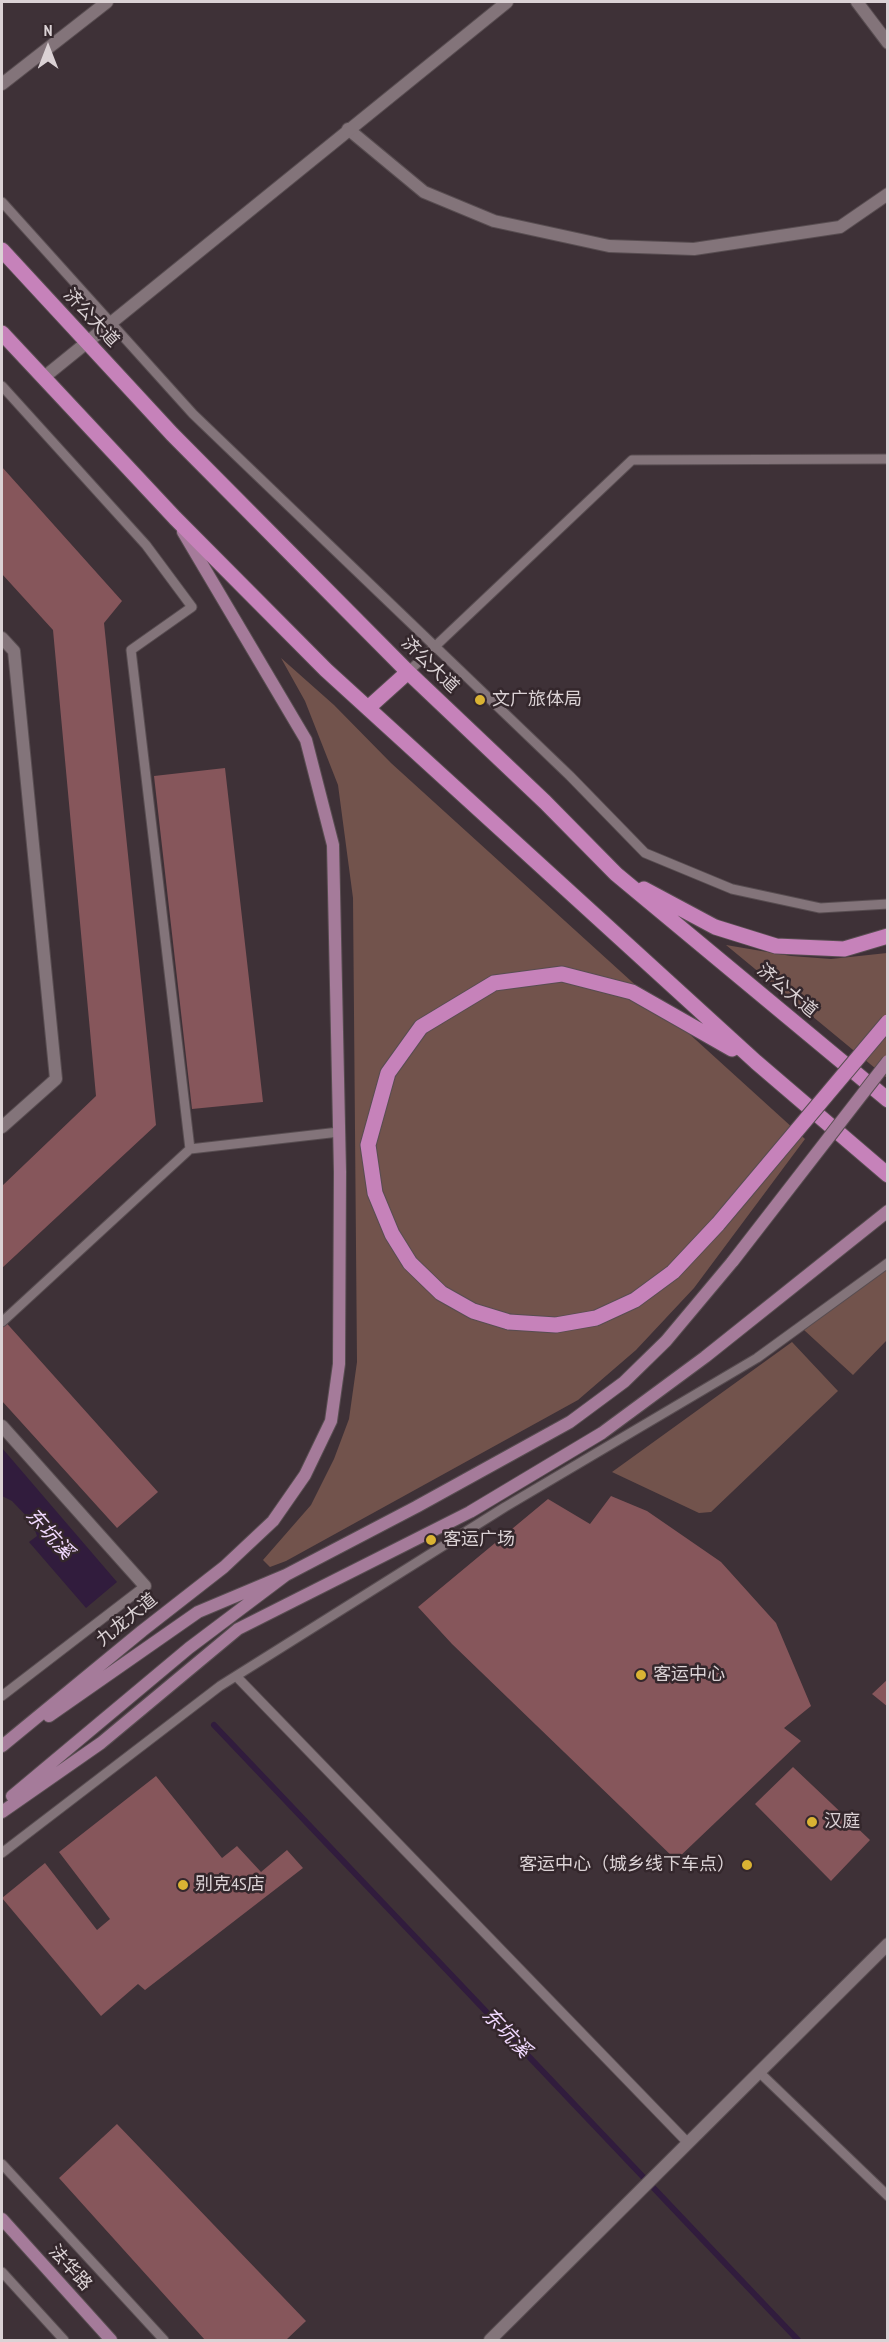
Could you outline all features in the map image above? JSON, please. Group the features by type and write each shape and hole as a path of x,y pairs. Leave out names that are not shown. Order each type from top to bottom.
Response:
{"main road":[{"name":"济公大道","path":"2,250 172,434 408,672 616,874 888,1100"},
{"path":"2,333 175,518 326,670 756,1062 888,1175"},
{"name":"九龙大道","path":"2,1748 142,1631 224,1567 273,1521 305,1475 331,1421 339,1364 339,1132 333,845 306,740 175,518"},
{"path":"368,708 408,672"},
{"path":"616,874 715,927 776,946 844,949 888,936"},
{"path":"756,1062 632,992 562,974 494,983 421,1027 388,1073 368,1145 375,1193 392,1234 410,1263 441,1293 473,1311 509,1322 556,1325 596,1318 635,1300 673,1272 718,1224 888,1022"},
{"path":"2,1748 198,1612 286,1575 416,1507 570,1422 624,1382 666,1341 733,1261 888,1061"},
{"path":"2,1812 101,1743 238,1629 470,1512 602,1433 705,1357 888,1211"},
{"path":"2,1805 189,1648 286,1575"},
{"name":"法华路","path":"2,2219 111,2340"}],"street":[{"path":"2,84 107,2"},
{"path":"43,378 507,2"},
{"path":"857,2 888,43"},
{"path":"348,129 424,192 494,221 609,246 694,249 840,227 888,194"},
{"path":"2,638 14,651 56,1079 2,1127"},
{"path":"2,1426 145,1586"},
{"path":"490,2340 888,1944"}],"lane":[{"path":"2,202 193,414 433,647 570,776 645,853 732,889 820,908 888,904"},
{"path":"2,386 146,545 192,607 131,650 190,1149"},
{"path":"408,672 632,460 888,459"},
{"path":"2,1322 190,1149 339,1132"},
{"path":"2,1853 220,1686 505,1507 757,1358 888,1263"},
{"path":"2,1696 145,1586"},
{"path":"236,1676 688,2143"},
{"path":"759,2072 888,2196"},
{"path":"2,2164 164,2340"},
{"path":"2,2272 64,2340"}],"shaded area":[{"path":"281,658 334,705 391,763 805,1139 694,1288 636,1350 578,1400 286,1561 270,1567 263,1560 311,1505 334,1459 349,1419 357,1362 353,898 338,785 305,701"},
{"path":"726,945 791,956 831,959 887,953 887,1078"},
{"path":"887,1267 887,1340 853,1375 804,1330"},
{"path":"792,1342 838,1391 711,1512 699,1513 612,1472"}],"water":[{"path":"2,1448 117,1582 86,1608 29,1542 37,1536 32,1522 12,1501 2,1496"}],"building":[{"path":"2,467 122,601 104,623 156,1125 2,1268 2,1186 96,1096 53,630 2,574"},
{"path":"225,768 263,1102 192,1109 154,776"},
{"path":"2,1318 158,1492 117,1528 2,1401"},
{"name":"客运中心","path":"611,1496 647,1511 721,1562 776,1623 811,1706 784,1728 801,1741 676,1860 452,1644 418,1607 548,1499 590,1524"},
{"path":"888,1679 888,1707 872,1694"},
{"name":"汉庭","path":"793,1767 870,1840 831,1881 755,1804"},
{"name":"别克4S店","path":"156,1776 222,1858 237,1846 261,1872 287,1850 303,1868 145,1990 138,1984 101,2016 2,1898 45,1863 97,1930 110,1919 59,1852"},
{"path":"117,2124 306,2321 286,2340 205,2340 59,2178"}],"waterway":[{"name":"东坑溪","path":"214,1725 798,2340"}],"place":[{"name":"文广旅体局","path":"480,700"},
{"name":"客运广场","path":"431,1540"},
{"name":"客运中心","path":"641,1675"},
{"name":"汉庭","path":"812,1822"},
{"name":"客运中心（城乡线下车点）","path":"747,1865"},
{"name":"别克4S店","path":"183,1885"}]}
